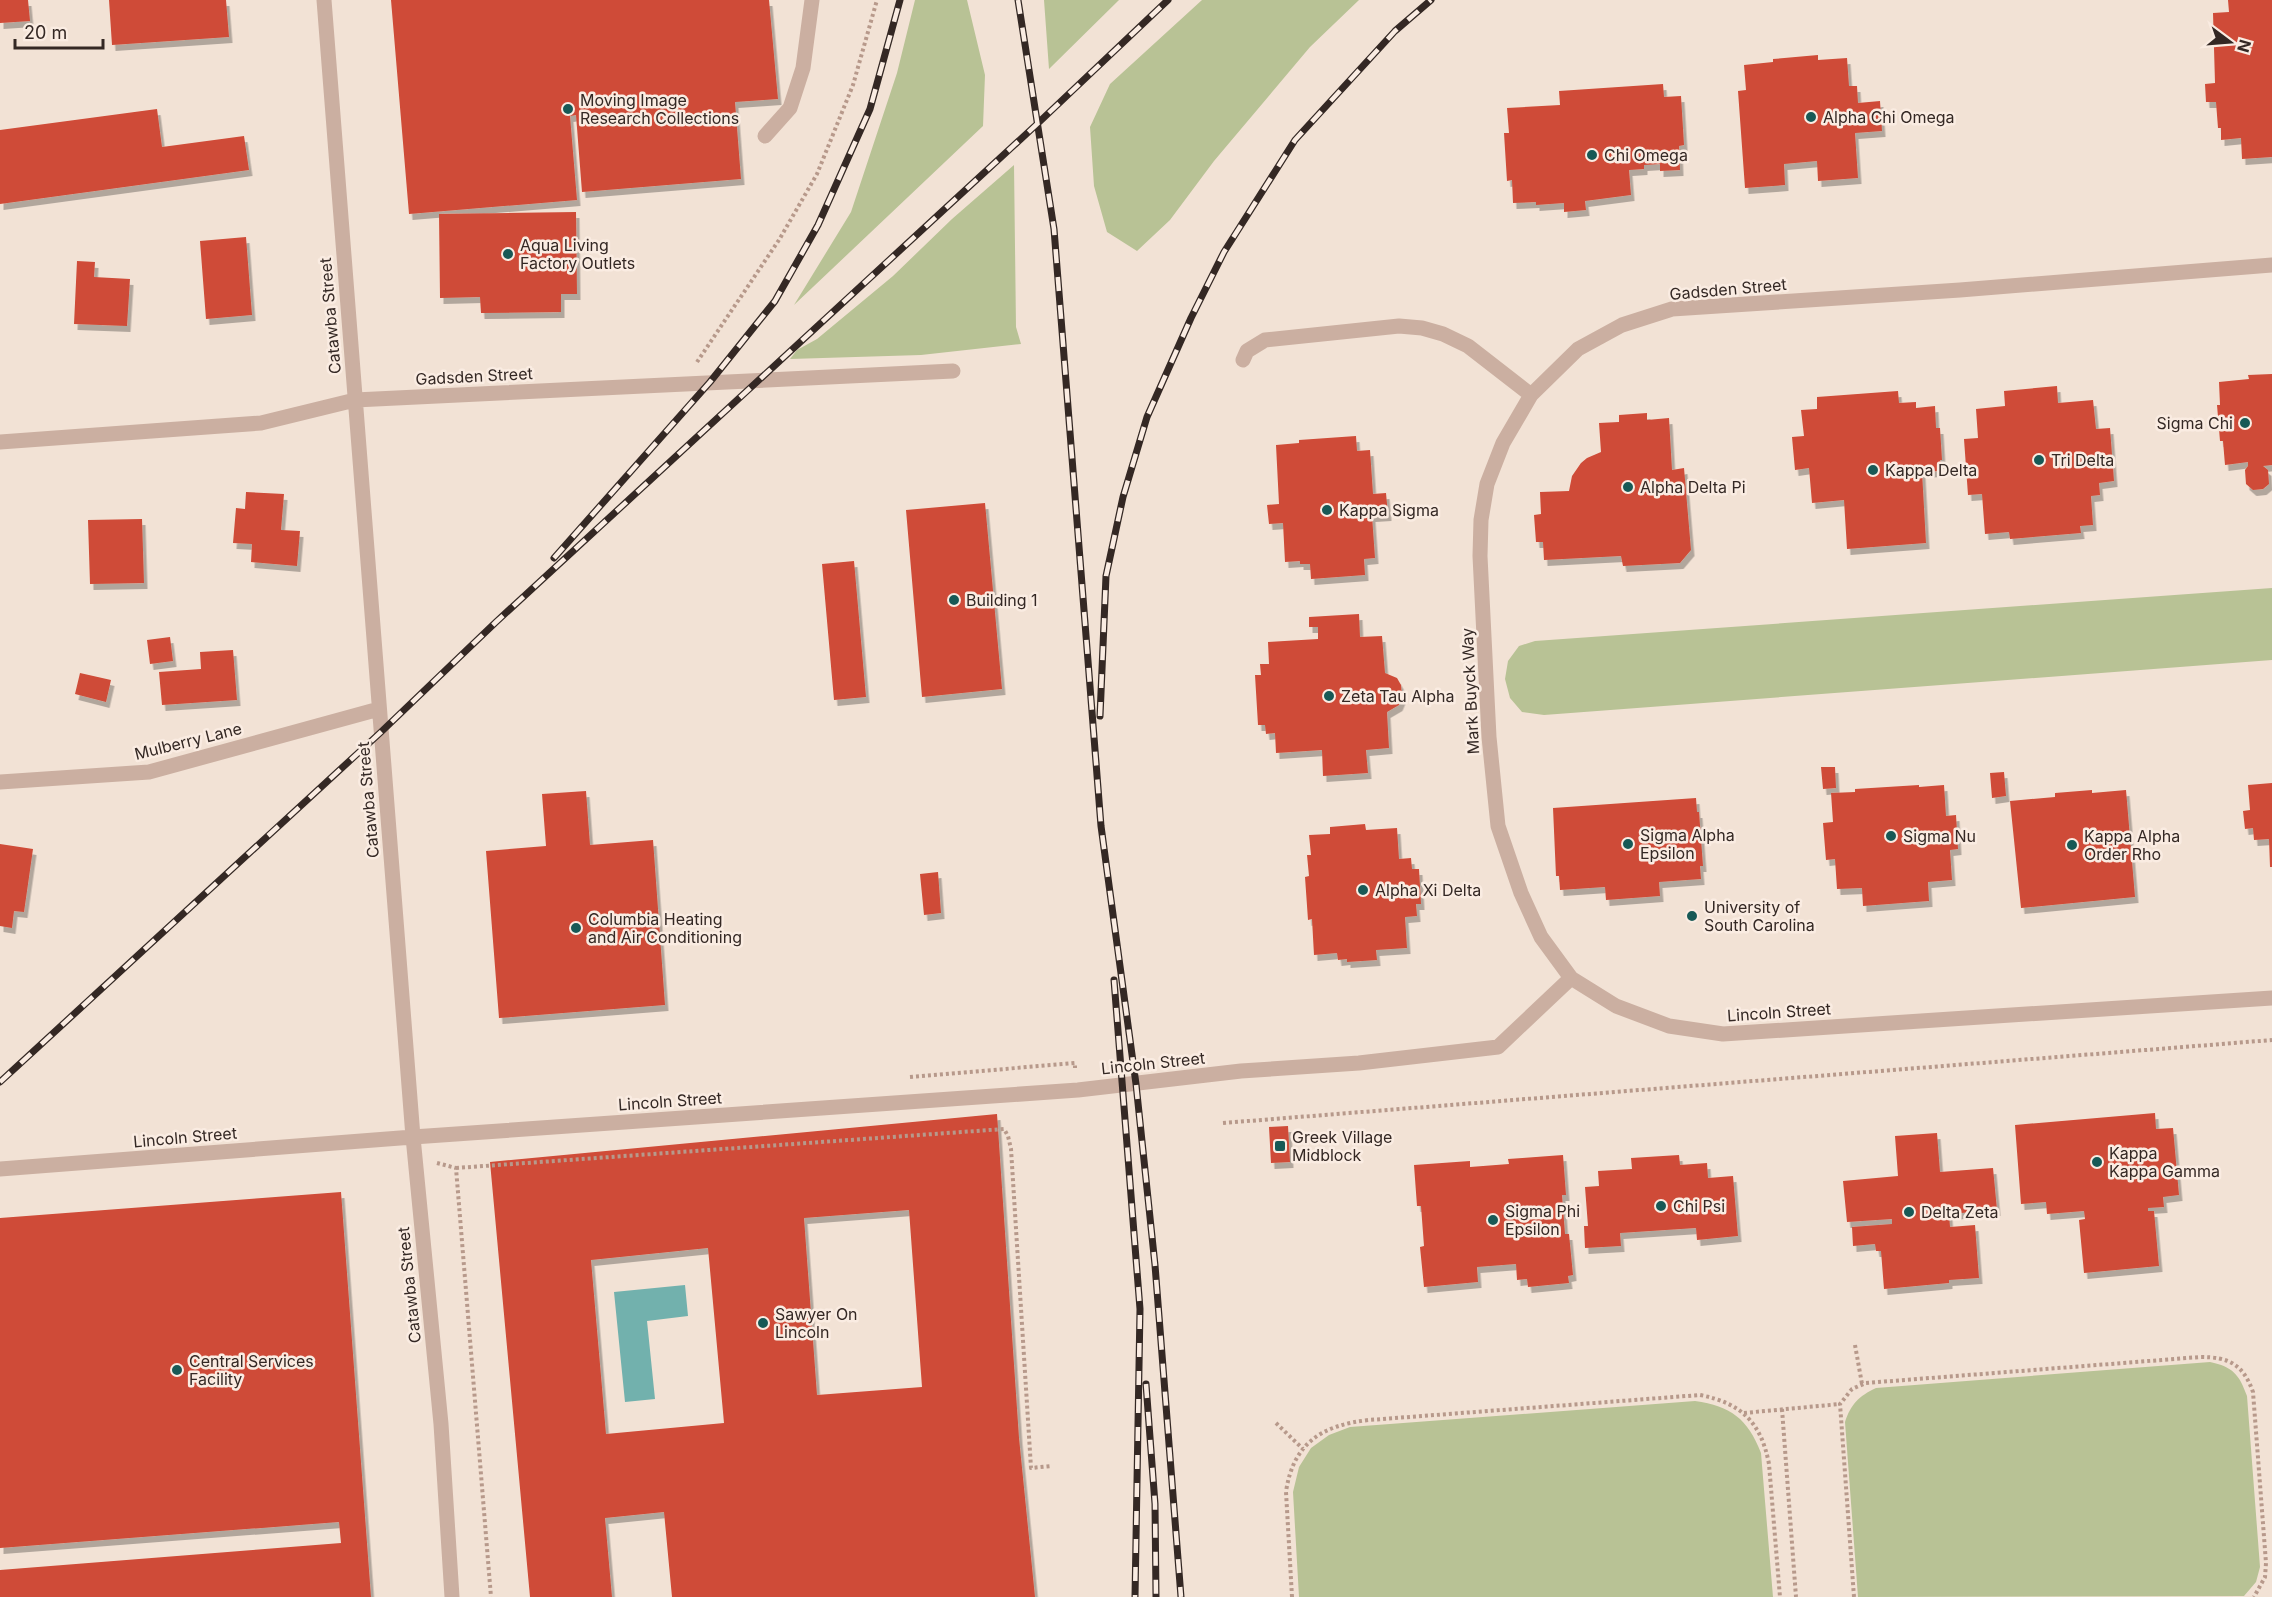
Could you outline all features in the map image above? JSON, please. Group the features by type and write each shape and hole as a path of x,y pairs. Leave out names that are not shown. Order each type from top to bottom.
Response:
{"street":[{"name":"Catawba Street","path":"324,0 413,1137 441,1424 452,1597"},
{"path":"765,136 790,108 803,68 812,0"},
{"name":"Gadsden Street","path":"1531,395 1578,349 1622,325 1672,309 1960,290 2272,265"},
{"path":"1243,360 1247,351 1265,340 1399,326 1422,328 1443,334 1468,346 1531,395"},
{"name":"Gadsden Street","path":"0,442 261,423 355,400 953,371"},
{"name":"Mark Buyck Way","path":"1531,395 1503,443 1487,484 1481,520 1480,556 1490,737 1498,826 1521,893 1541,937 1571,978"},
{"name":"Mulberry Lane","path":"0,782 149,772 379,709"},
{"name":"Lincoln Street","path":"0,1170 413,1137 1100,1088 1241,1071 1359,1063 1498,1047 1571,978 1616,1006 1669,1026 1723,1034 2272,998"}],"path":[{"path":"682,384 779,240 817,174 853,85 877,0"},
{"path":"1223,1123 2272,1040"},
{"path":"415,1157 456,1168 1004,1129 1011,1149 1031,1468 1051,1466"},
{"path":"456,1168 491,1597"},
{"path":"1855,1345 1862,1384"},
{"path":"1854,1597 1840,1404 1852,1389 1862,1384 2220,1357 2235,1364 2248,1377 2253,1392 2266,1563 2265,1577 2254,1597"},
{"path":"1292,1597 1286,1492 1288,1478 1303,1449 1316,1436 1330,1428 1345,1422 1700,1395 1719,1399 1743,1413 1755,1425 1765,1444 1769,1464 1780,1597"},
{"path":"1743,1413 1840,1404"},
{"path":"1782,1409 1796,1597"},
{"path":"1276,1423 1303,1449"}],"green space":[{"path":"915,0 967,0 985,75 983,126 794,305 851,212 897,73"},
{"path":"1044,0 1119,0 1049,69"},
{"path":"1202,0 1359,0 1310,47 1214,161 1170,220 1137,251 1107,232 1094,186 1090,127 1110,84"},
{"path":"1014,165 1016,327 1021,344 921,355 790,359 797,350 817,339 893,276 952,219"},
{"path":"2272,588 2272,660 1544,715 1522,712 1510,698 1505,679 1508,661 1519,646 1535,641"},
{"path":"2210,1362 2230,1369 2238,1377 2247,1396 2260,1567 2256,1582 2244,1596 1858,1597 1845,1422 1853,1405 1865,1394 1876,1388"},
{"path":"1695,1401 1719,1406 1737,1416 1750,1431 1761,1453 1773,1597 1299,1597 1293,1492 1299,1467 1311,1448 1329,1435 1350,1427"}],"water":[{"path":"685,1285 688,1316 647,1321 655,1399 625,1402 614,1292"}],"building":[{"path":"0,0 28,0 30,21 0,23"},
{"path":"109,0 226,0 229,37 112,45"},
{"name":"Moving Image Research Collections","path":"391,0 769,0 778,99 735,102 741,179 582,192 576,115 570,116 577,200 409,214"},
{"path":"2228,0 2272,0 2272,157 2242,159 2241,138 2221,140 2216,102 2206,102 2205,84 2215,83 2213,13 2229,12"},
{"name":"Alpha Chi Omega","path":"1818,55 1818,60 1847,58 1849,86 1857,86 1858,103 1880,101 1882,131 1855,133 1858,178 1818,181 1817,161 1784,164 1785,185 1745,188 1738,91 1746,90 1744,65 1773,62 1773,59"},
{"name":"Chi Omega","path":"1663,84 1664,97 1681,96 1684,145 1679,146 1680,170 1660,171 1660,164 1644,165 1644,169 1629,170 1631,195 1585,201 1586,210 1564,212 1564,203 1536,205 1536,202 1513,203 1512,180 1507,181 1504,133 1509,133 1507,108 1560,105 1559,91"},
{"path":"157,109 162,147 244,136 249,170 0,204 0,130"},
{"name":"Aqua Living Factory Outlets","path":"576,212 577,294 561,294 561,312 481,313 480,297 440,298 439,214"},
{"path":"246,237 252,315 206,319 200,241"},
{"path":"77,261 95,262 94,277 130,279 127,326 74,324"},
{"name":"Sigma Chi","path":"2272,374 2272,465 2263,466 2268,470 2269,484 2263,489 2253,490 2246,484 2245,470 2248,462 2225,465 2217,405 2220,405 2219,382 2249,379 2248,375"},
{"name":"Tri Delta","path":"2057,386 2058,403 2093,400 2096,429 2110,428 2114,481 2099,483 2100,495 2091,496 2093,525 2080,526 2081,533 2010,539 2009,532 1985,534 1982,494 1968,495 1964,439 1978,438 1976,409 2005,406 2004,391"},
{"name":"Kappa Delta","path":"1898,391 1899,403 1916,402 1916,408 1935,406 1936,428 1940,428 1942,460 1940,460 1941,463 1937,463 1938,471 1922,472 1926,543 1847,549 1844,500 1812,503 1809,468 1795,470 1792,437 1804,436 1801,410 1817,409 1817,397"},
{"name":"Alpha Delta Pi","path":"1647,413 1647,420 1669,418 1672,470 1684,468 1691,550 1680,563 1623,566 1621,556 1544,560 1543,542 1536,542 1534,515 1541,514 1540,492 1569,491 1572,476 1581,463 1601,452 1599,423 1619,422 1619,415"},
{"name":"Kappa Sigma","path":"1356,436 1357,451 1370,450 1373,494 1386,493 1388,515 1372,516 1375,558 1364,559 1365,575 1311,579 1310,564 1300,564 1300,561 1285,562 1283,523 1269,524 1267,505 1279,504 1276,445 1299,443 1299,440"},
{"path":"246,492 284,494 281,530 300,531 297,566 251,562 252,544 233,543 236,508 245,509"},
{"name":"Building 1","path":"985,503 1002,689 922,697 906,510"},
{"path":"142,519 144,583 90,584 88,520"},
{"path":"854,561 866,697 834,700 822,564"},
{"name":"Zeta Tau Alpha","path":"1359,614 1360,637 1382,636 1385,673 1397,678 1401,685 1402,698 1399,705 1387,712 1389,748 1366,750 1368,773 1323,776 1322,750 1276,753 1275,733 1266,734 1265,725 1258,725 1255,675 1261,675 1260,664 1269,664 1268,642 1318,639 1318,627 1309,627 1309,617"},
{"path":"170,637 173,661 150,664 147,640"},
{"path":"233,650 237,700 162,705 159,672 201,669 200,652"},
{"path":"80,673 111,680 106,702 75,694"},
{"path":"1821,767 1835,767 1836,788 1823,789"},
{"path":"2004,772 2006,796 1992,798 1990,773"},
{"path":"2272,783 2272,867 2270,867 2269,839 2254,840 2253,828 2245,829 2243,811 2250,810 2248,785"},
{"name":"Sigma Nu","path":"1919,785 1919,787 1944,785 1946,816 1956,815 1958,849 1950,850 1952,880 1928,882 1929,901 1863,906 1862,888 1837,889 1835,859 1826,860 1823,823 1833,822 1831,793 1855,792 1855,789"},
{"name":"Kappa Alpha Order Rho","path":"2092,790 2092,793 2126,790 2135,897 2021,908 2010,801 2055,797 2055,793"},
{"name":"Columbia Heating and Air Conditioning","path":"586,791 590,845 653,840 665,1005 499,1018 486,851 546,846 542,794"},
{"name":"Sigma Alpha Epsilon","path":"1696,798 1703,866 1700,866 1701,879 1659,882 1660,896 1606,900 1605,887 1560,890 1559,876 1556,876 1553,808"},
{"name":"Alpha Xi Delta","path":"1365,824 1366,830 1397,828 1399,859 1411,858 1412,869 1419,869 1421,904 1416,904 1417,916 1405,917 1407,948 1376,950 1377,960 1347,962 1347,959 1338,960 1337,953 1314,955 1312,919 1308,920 1305,877 1309,876 1307,855 1311,855 1309,835 1330,834 1330,827"},
{"path":"0,844 33,849 24,912 14,911 12,928 0,926"},
{"path":"938,872 941,913 924,915 920,874"},
{"name":"Kappa Kappa Gamma","path":"2155,1113 2156,1129 2173,1128 2179,1195 2163,1197 2164,1207 2148,1208 2148,1211 2154,1211 2159,1266 2084,1273 2079,1220 2085,1219 2084,1211 2047,1214 2046,1202 2021,1204 2015,1125"},
{"name":"Sawyer On Lincoln","path":"997,1114 1019,1438 1035,1597 672,1597 664,1512 605,1518 612,1597 530,1597 490,1162","holes":["909,1210 922,1387 817,1395 804,1218","708,1248 724,1423 606,1434 591,1260"]},
{"path":"1288,1126 1290,1162 1271,1163 1269,1127"},
{"name":"Delta Zeta","path":"1937,1133 1940,1172 1993,1168 1997,1210 1949,1214 1950,1227 1975,1225 1979,1278 1884,1289 1881,1251 1876,1251 1875,1244 1853,1246 1852,1227 1892,1224 1892,1219 1847,1222 1843,1181 1898,1176 1895,1136"},
{"name":"Sigma Phi Epsilon","path":"1563,1155 1566,1195 1562,1195 1565,1234 1569,1234 1573,1275 1568,1276 1569,1283 1528,1287 1527,1279 1517,1280 1516,1264 1477,1267 1478,1282 1424,1287 1420,1247 1424,1246 1421,1206 1417,1206 1414,1165 1470,1161 1470,1167 1509,1164 1508,1159"},
{"name":"Chi Psi","path":"1679,1155 1680,1165 1707,1163 1708,1178 1733,1176 1738,1236 1697,1240 1696,1228 1620,1233 1621,1246 1585,1248 1584,1226 1588,1226 1585,1187 1599,1186 1598,1171 1632,1169 1631,1158"},
{"name":"Central Services Facility","path":"341,1192 371,1597 0,1597 0,1570 341,1543 339,1522 0,1548 0,1218"}],"railway":[{"path":"554,558 710,382 775,301 818,225 870,109 900,0"},
{"path":"1018,0 1054,229 1101,826 1136,1084 1155,1265 1181,1597"},
{"path":"0,1082 381,732 496,622 1036,125 1168,0"},
{"path":"1100,716 1106,576 1123,497 1147,417 1191,318 1224,252 1295,140 1395,31 1431,0"},
{"path":"1114,980 1140,1309 1135,1597"},
{"path":"1146,1384 1155,1504 1156,1597"}],"place":[{"name":"Moving Image Research Collections","path":"568,109"},
{"name":"Alpha Chi Omega","path":"1811,117"},
{"name":"Chi Omega","path":"1592,155"},
{"name":"Aqua Living Factory Outlets","path":"508,254"},
{"name":"Sigma Chi","path":"2245,423"},
{"name":"Tri Delta","path":"2039,460"},
{"name":"Kappa Delta","path":"1873,470"},
{"name":"Alpha Delta Pi","path":"1628,487"},
{"name":"Kappa Sigma","path":"1327,510"},
{"name":"Building 1","path":"954,600"},
{"name":"Zeta Tau Alpha","path":"1329,696"},
{"name":"Sigma Nu","path":"1891,836"},
{"name":"Sigma Alpha Epsilon","path":"1628,844"},
{"name":"Kappa Alpha Order Rho","path":"2072,845"},
{"name":"Alpha Xi Delta","path":"1363,890"},
{"name":"University of South Carolina","path":"1692,916"},
{"name":"Columbia Heating and Air Conditioning","path":"576,928"},
{"name":"Greek Village Midblock","path":"1280,1146"},
{"name":"Kappa Kappa Gamma","path":"2097,1162"},
{"name":"Chi Psi","path":"1661,1206"},
{"name":"Delta Zeta","path":"1909,1212"},
{"name":"Sigma Phi Epsilon","path":"1493,1220"},
{"name":"Sawyer On Lincoln","path":"763,1323"},
{"name":"Central Services Facility","path":"177,1370"}]}
